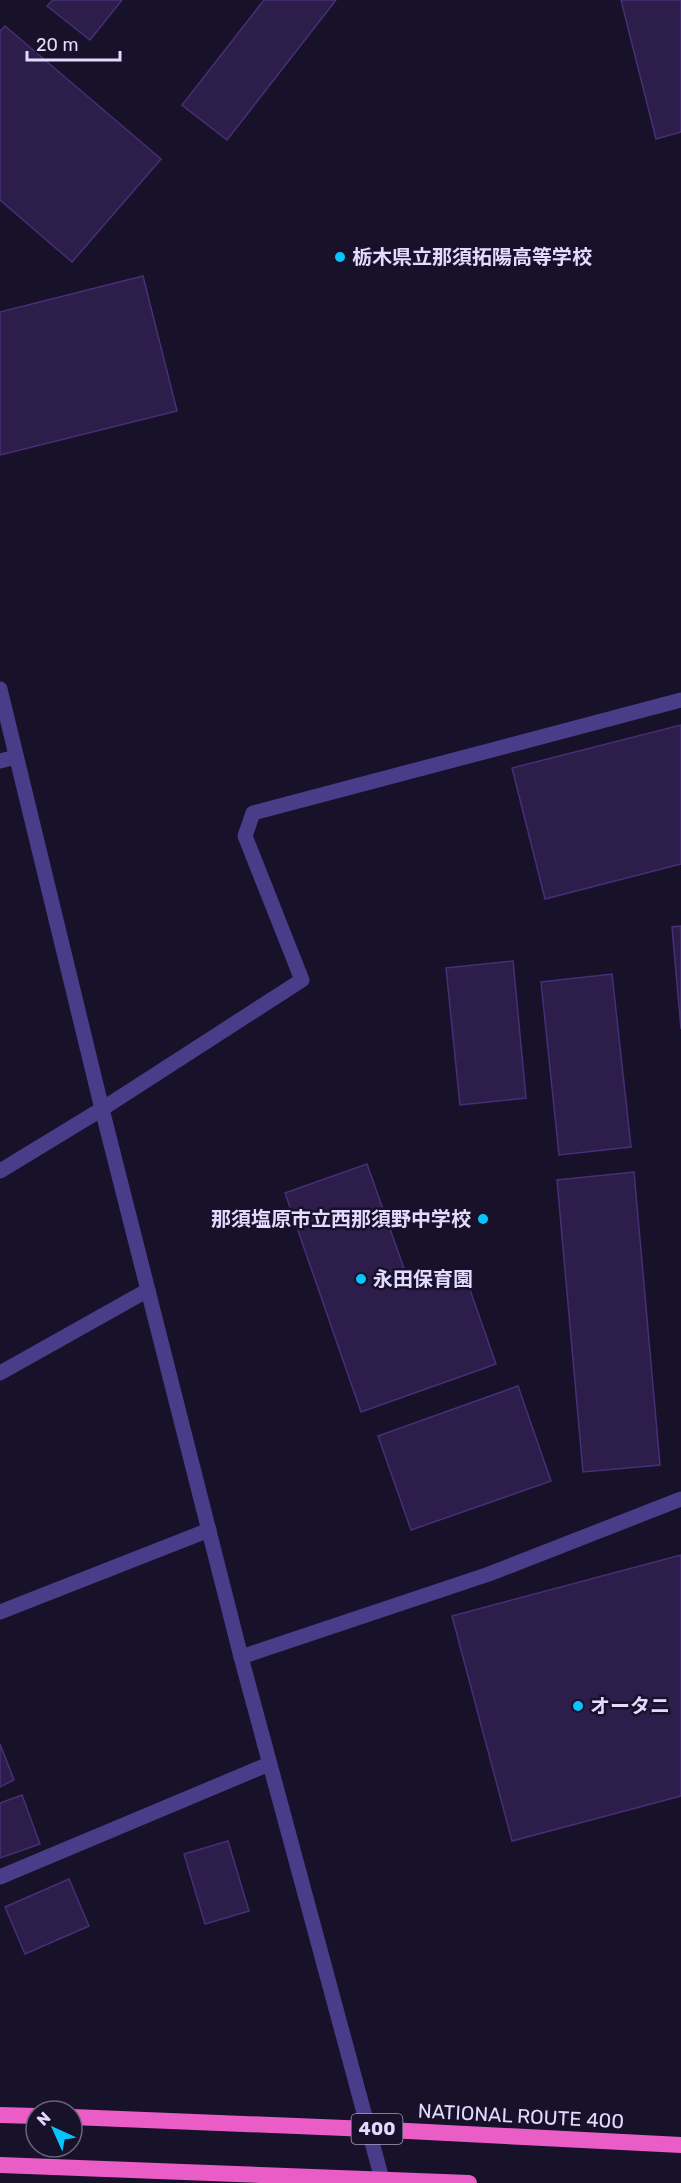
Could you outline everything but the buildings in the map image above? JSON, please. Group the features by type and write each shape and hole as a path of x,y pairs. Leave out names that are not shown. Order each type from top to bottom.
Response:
{"highway":[{"path":"0,2115 24,2116"},
{"name":"NATIONAL ROUTE 400","path":"84,2117 681,2145"},
{"path":"0,2165 469,2183"}],"street":[{"path":"0,689 102,1109 241,1657 383,2181"},
{"path":"0,1171 102,1109 302,980 245,836 253,813 681,700"},
{"path":"0,761 16,757"},
{"path":"0,1373 148,1290"},
{"path":"241,1657 489,1574 681,1499"},
{"path":"0,1612 209,1530"},
{"path":"0,1877 269,1764"}],"place":[{"name":"栃木県立那須拓陽高等学校","path":"340,257"},
{"name":"那須塩原市立西那須野中学校","path":"483,1219"},
{"name":"永田保育園","path":"361,1279"},
{"name":"オータニ","path":"578,1706"}]}
